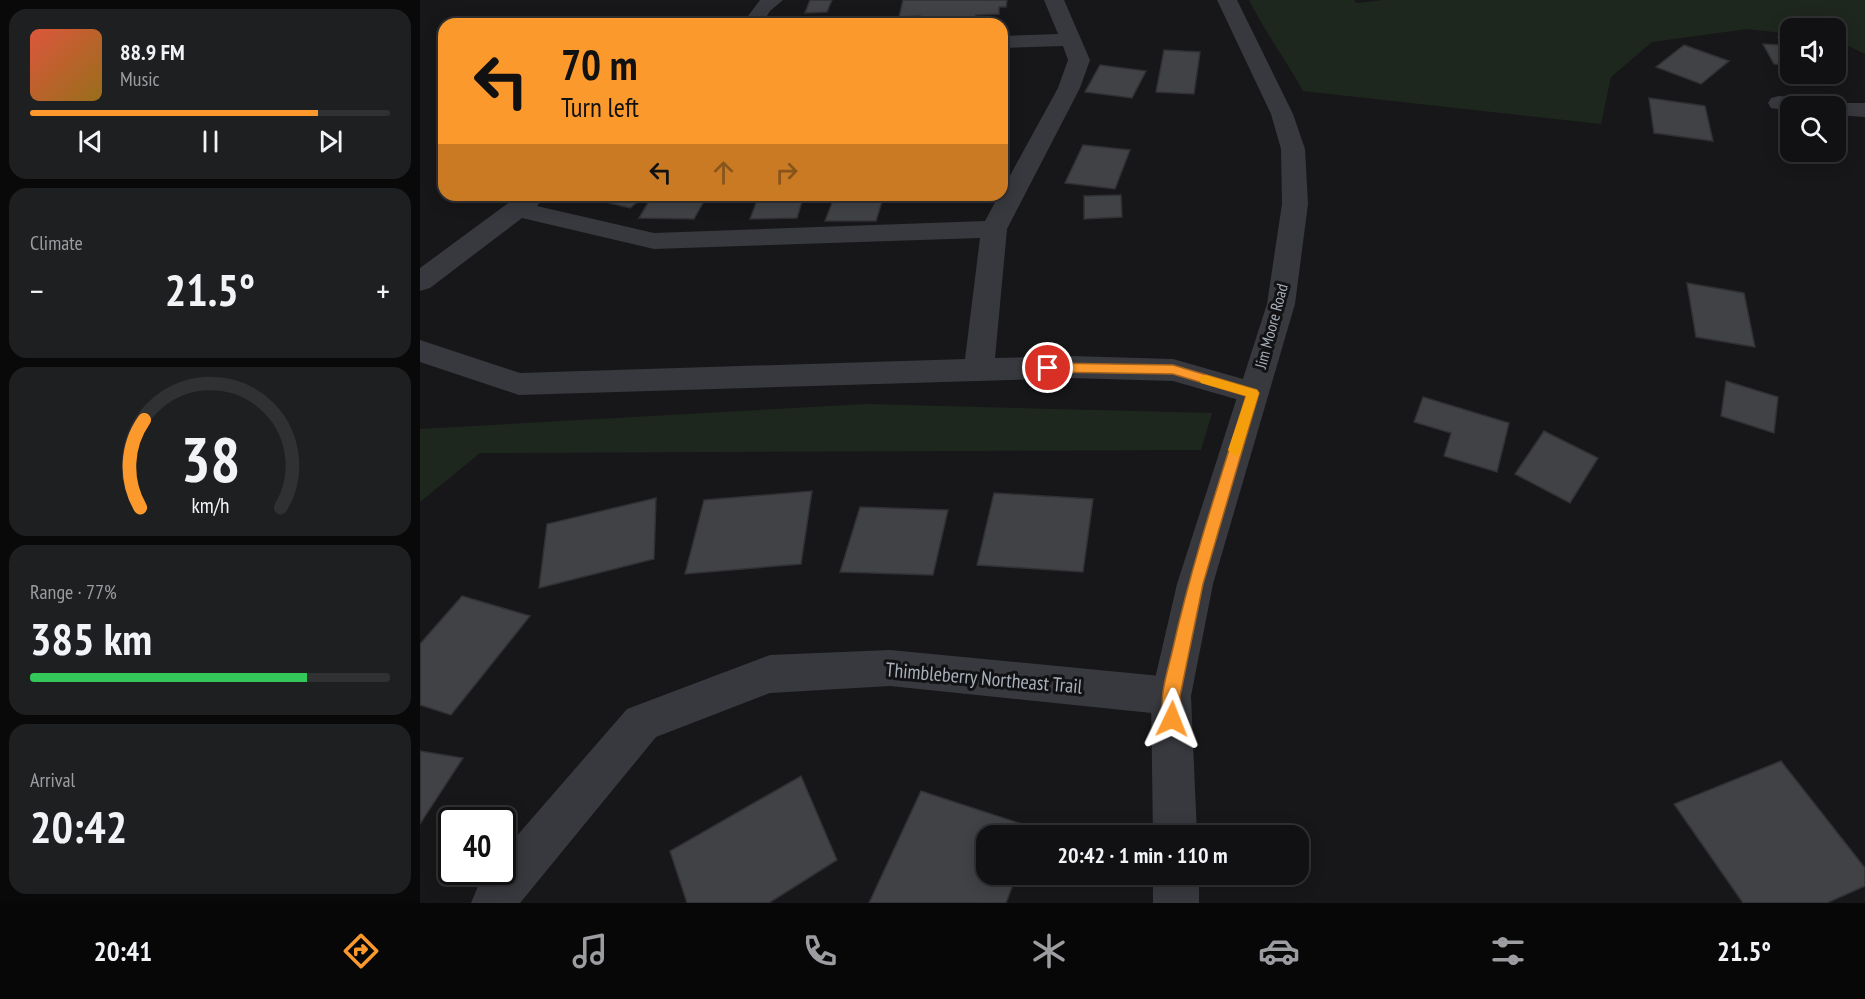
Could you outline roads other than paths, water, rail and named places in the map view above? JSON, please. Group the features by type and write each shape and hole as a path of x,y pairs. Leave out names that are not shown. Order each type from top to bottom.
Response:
{"street":[{"path":"756,18 763,7 773,0"},
{"path":"979,370 994,229 1069,88 1079,60 1054,0"},
{"name":"Jim Moore Road","path":"1175,825 1171,696 1195,584 1281,304 1295,204 1293,149 1282,114 1227,0"},
{"path":"1008,42 1070,40"},
{"path":"1846,109 1865,110"},
{"path":"420,282 526,202 654,241 994,229"},
{"path":"420,351 519,384 1071,367 1173,370 1253,393"},
{"name":"Thimbleberry Northeast Trail","path":"494,903 505,886 642,723 770,674 890,668 1171,696"},
{"path":"1176,885 1176,903"}]}
